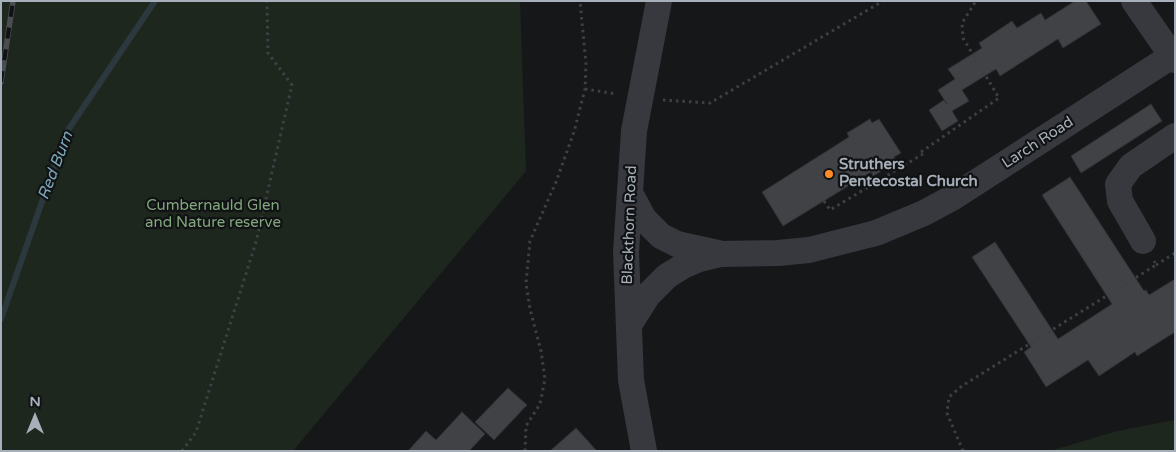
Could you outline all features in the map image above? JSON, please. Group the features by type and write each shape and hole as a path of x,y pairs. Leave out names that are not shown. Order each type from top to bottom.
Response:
{"street":[{"name":"Blackthorn Road","path":"644,451 631,380 626,252 634,131 659,1"},
{"path":"1134,1 1174,57"},
{"name":"Larch Road","path":"629,325 648,295 667,276 699,259 720,254 778,253 809,250 876,233 905,222 952,198 1174,57"},
{"path":"1143,241 1120,200 1118,184 1131,166 1175,136"},
{"name":"Larch Road","path":"630,193 644,219 661,236 677,244 720,254"}],"path":[{"path":"182,451 196,432 256,242 292,85 268,53 267,1"},
{"path":"525,451 526,426 540,404 545,379 541,351 530,309 526,283 530,241 556,182 571,140 585,89 586,64 580,1"},
{"path":"661,100 710,104 882,1"},
{"path":"824,200 830,210 922,153 999,98 962,38 962,23 976,1"},
{"path":"585,89 619,94"},
{"path":"1143,241 1156,265"},
{"path":"963,451 947,413 949,397 962,386 1175,253"}],"green space":[{"name":"Cumbernauld Glen and Nature reserve","path":"1,1 520,1 526,171 293,451 1,451"},
{"path":"1175,420 1175,451 1050,451 1117,431"}],"building":[{"path":"1075,1 1086,1 1101,24 1063,48 1058,39 1000,76 996,69 962,90 969,101 952,111 958,121 942,131 929,110 944,100 947,104 938,90 955,79 948,69 982,48 979,43 1012,21 1017,28 1041,13 1045,20"},
{"path":"1151,104 1162,121 1081,173 1071,156"},
{"name":"Struthers Pentecostal Church","path":"870,119 872,123 879,119 901,153 894,157 897,162 873,176 871,172 783,226 762,192 849,137 847,133"},
{"path":"1070,177 1144,291 1146,290 1149,295 1175,279 1175,332 1137,356 1135,352 1099,376 1088,360 1046,387 1024,352 1031,347 972,257 995,242 1058,339 1112,304 1042,195"},
{"path":"508,388 527,405 494,440 475,422"},
{"path":"462,412 485,434 469,451 408,451 426,431 436,440"},
{"path":"576,428 597,451 550,451"}],"waterway":[{"name":"Red Burn","path":"1,319 66,133 155,1"}],"railway":[{"path":"1,82 13,1"}],"place":[{"name":"Struthers Pentecostal Church","path":"829,174"}]}
